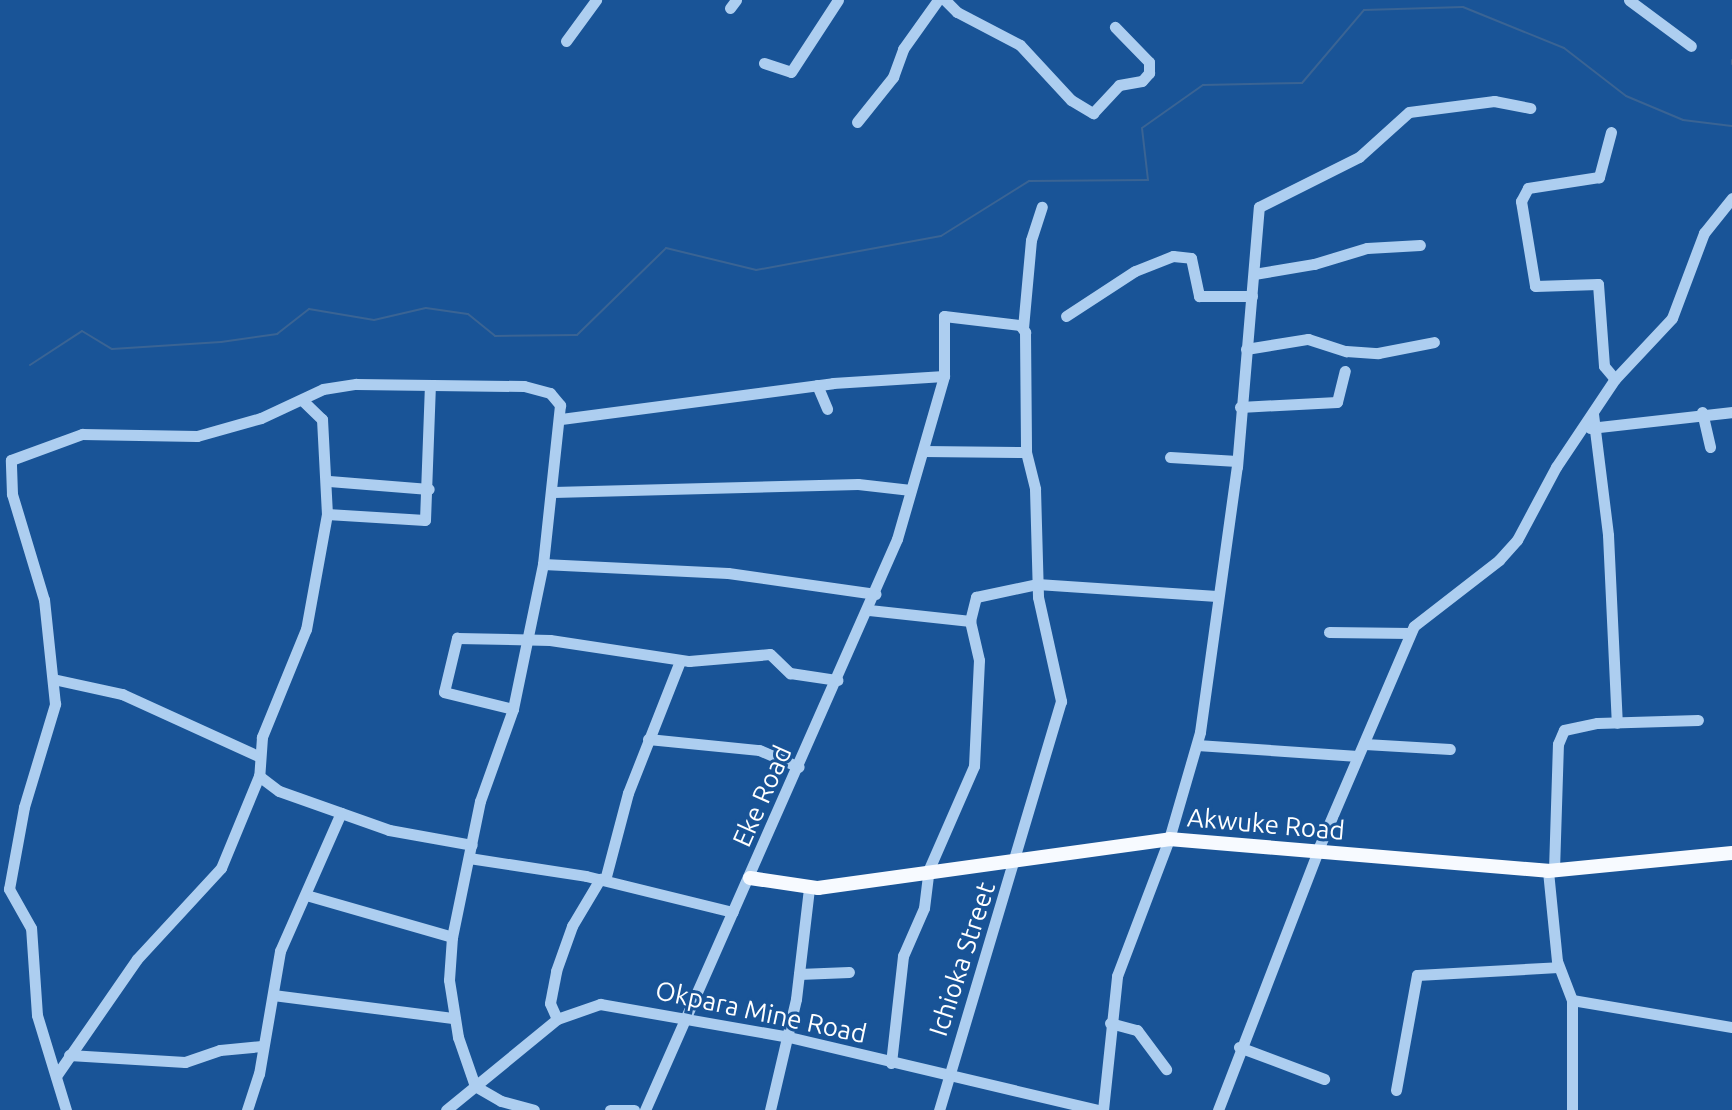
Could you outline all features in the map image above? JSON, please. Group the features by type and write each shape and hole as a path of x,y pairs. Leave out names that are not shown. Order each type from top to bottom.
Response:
{"main road":[{"name":"Akwuke Road","path":"750,878 809,889 1169,839 1259,843 1317,853 1551,870 1732,853"}],"street":[{"path":"566,41 596,0"},
{"path":"764,63 791,72 838,0"},
{"path":"857,122 893,77 903,49 938,0"},
{"path":"945,0 965,17 1020,45 1071,100 1093,113 1119,85 1142,81 1149,73 1149,62 1115,27"},
{"path":"1629,0 1691,46"},
{"path":"1100,1110 1117,976 1169,839 1197,745 1215,645 1217,596 1237,461 1259,207 1359,157 1409,112 1494,101 1530,108"},
{"path":"1611,132 1599,177 1528,188 1521,201 1527,261 1535,286 1598,284 1604,366 1615,379"},
{"path":"1617,723 1602,470 1591,428 1593,414 1615,379 1672,318 1704,233 1732,198"},
{"name":"Ichioka Street","path":"939,1110 947,1074 1018,858 1061,701 1037,584 1035,489 1026,452 1023,328 1031,240 1042,207"},
{"path":"1254,274 1314,264 1367,248 1420,245"},
{"path":"1066,316 1135,271 1173,256 1191,258 1199,296 1252,296"},
{"name":"Eke Road","path":"645,1110 876,594 911,490 944,376 944,316 1023,328"},
{"path":"1246,349 1308,339 1346,351 1378,353 1434,342"},
{"path":"1240,407 1337,402 1345,371"},
{"path":"561,419 817,385 944,376"},
{"path":"327,514 422,521 429,489 430,385"},
{"path":"66,1110 37,1015 31,928 9,889 24,807 53,714 53,679 42,591 12,494 13,457 82,434 197,436 334,386 430,385 545,391 559,401 561,419 543,564 523,640 513,709 483,789 452,937 453,1018 475,1086 534,1110"},
{"path":"817,385 827,409"},
{"path":"56,1076 137,959 221,868 259,776 258,756 274,705 301,647 327,514 329,481 321,415 302,400"},
{"path":"1218,1110 1239,1047 1317,853 1410,633 1509,550 1591,428 1702,412 1732,412"},
{"path":"1702,412 1710,447"},
{"path":"923,451 1026,452"},
{"path":"1170,457 1237,461"},
{"path":"329,481 429,489"},
{"path":"553,492 858,484 911,490"},
{"path":"543,564 728,573 876,594"},
{"path":"891,1063 898,974 924,908 929,872 974,766 979,660 970,621 979,594 1037,584 1217,596"},
{"path":"869,610 970,621"},
{"path":"1329,632 1410,633"},
{"path":"513,709 450,697 443,686 457,638 523,640 680,661 770,654 790,673 837,680"},
{"path":"557,1019 550,1003 556,971 572,926 603,880 648,739 680,661"},
{"path":"53,679 122,694 258,756"},
{"path":"1572,1110 1572,1000 1558,967 1551,870 1560,735 1574,726 1698,720"},
{"path":"648,739 759,750 799,767"},
{"path":"1365,744 1450,749"},
{"path":"1197,745 1358,756"},
{"path":"259,776 279,791 389,830 472,845"},
{"path":"247,1110 280,951 341,813"},
{"path":"469,858 603,880 733,912"},
{"path":"770,1110 789,1037 809,889"},
{"path":"306,895 372,918 452,937"},
{"path":"1396,1090 1417,975 1558,967"},
{"path":"799,974 849,972"},
{"path":"273,995 453,1018"},
{"path":"1572,1000 1732,1027"},
{"name":"Okpara Mine Road","path":"446,1110 557,1019 600,1004 688,1016 789,1037 1100,1110"},
{"path":"1110,1023 1137,1030 1166,1069"},
{"path":"69,1055 185,1062 220,1050 262,1046"},
{"path":"1239,1047 1324,1079"},
{"path":"610,1110 634,1110"}],"waterway":[{"path":"30,365 82,331 112,349 221,342 277,334 309,309 374,320 426,308 468,314 495,336 577,335 666,248 756,270 941,236 1029,181 1148,180 1142,128 1203,85 1302,83 1364,10 1463,7 1564,48 1626,96 1683,120 1732,126"}]}
